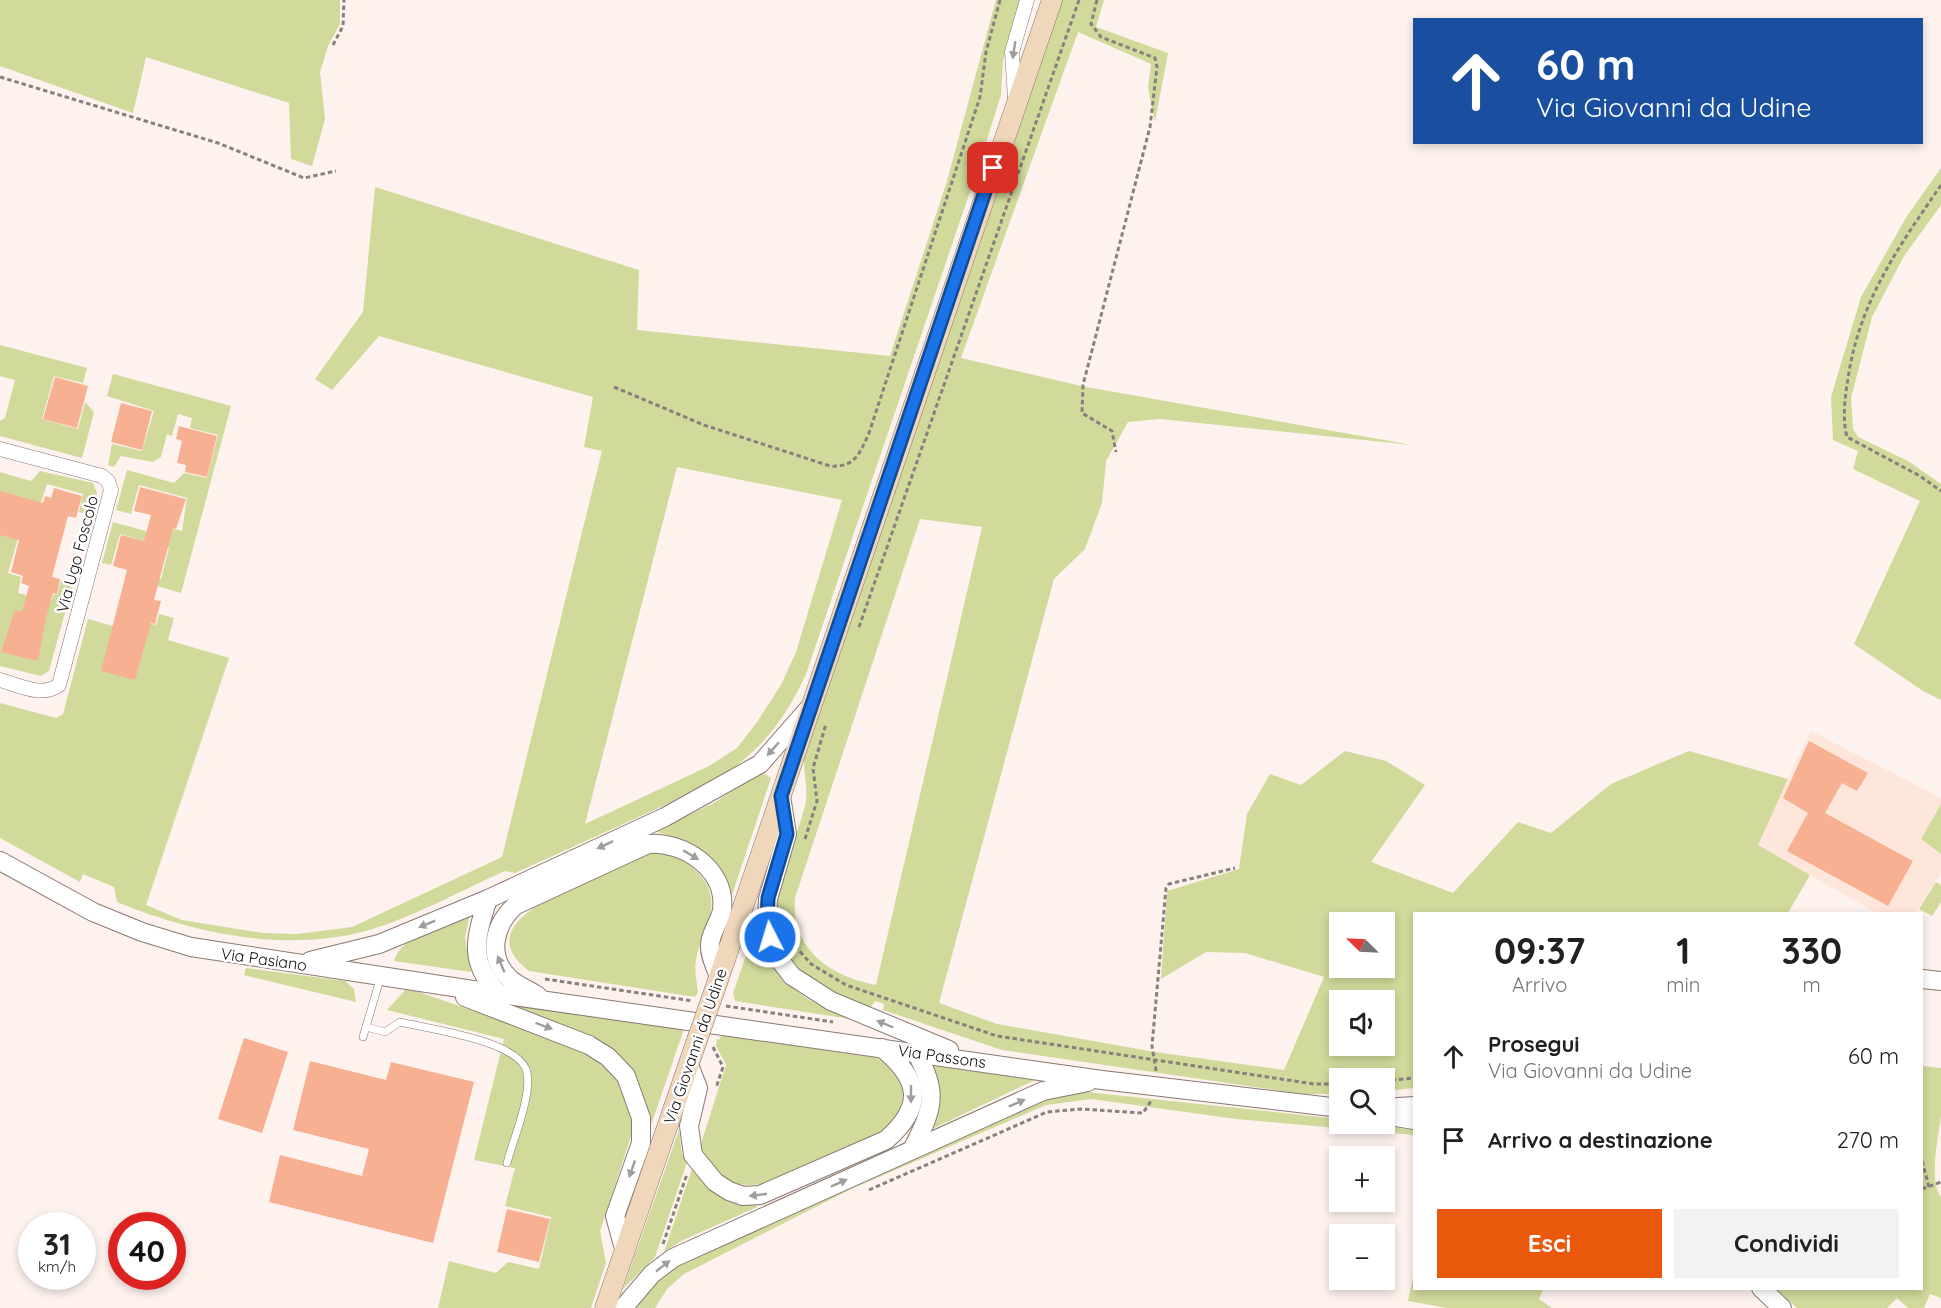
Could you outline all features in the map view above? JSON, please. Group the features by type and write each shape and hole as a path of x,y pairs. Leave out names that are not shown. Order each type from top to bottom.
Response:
{"main road":[{"name":"Via Giovanni da Udine","path":"605,1308 697,1040 718,990 781,796 1052,0"}],"street":[{"path":"1016,101 1012,52 1027,0"},
{"name":"Via Ugo Foscolo","path":"0,449 102,476 108,481 111,490 59,685 51,691 40,691 0,680"},
{"path":"296,963 348,954 379,944 488,899 665,817 760,764 812,705"},
{"path":"781,796 787,834 768,898 767,922 782,963 792,976 831,1002 978,1062"},
{"path":"545,1000 512,981 504,972 494,946 502,920 516,905 648,844 661,843 689,852 715,876 721,891 722,909 710,946 718,990"},
{"name":"Via Pasiano","path":"0,861 93,912 142,932 191,947 545,1000"},
{"path":"488,899 480,925 477,957 486,981 499,994"},
{"path":"379,944 372,952 369,962 372,970 381,976"},
{"path":"1923,978 1941,981"},
{"path":"430,984 590,1045 608,1057 626,1076 641,1118 641,1143 615,1216 625,1252"},
{"name":"Via Passons","path":"545,1000 1102,1080 1329,1107"},
{"path":"689,1065 698,1088 689,1126 693,1155 715,1182 729,1191 743,1196 760,1195 886,1140 902,1126 911,1109 911,1080 902,1065 882,1048"},
{"path":"912,1150 927,1119 932,1091 928,1074 916,1052"},
{"path":"623,1308 652,1274 673,1257 1043,1091 1102,1080"},
{"path":"1395,1107 1413,1106"},
{"path":"1395,1117 1413,1120"},
{"path":"1763,1290 1782,1308"}],"lane":[{"path":"363,1037 381,976"},
{"path":"366,1027 385,1032 400,1022 495,1045 519,1059 526,1069 527,1091 507,1163"}],"path":[{"path":"333,45 343,26 344,0"},
{"path":"614,387 704,425 830,466 842,467 853,463 869,433 944,211 980,97 986,52 1000,0"},
{"path":"856,635 1079,0"},
{"path":"1096,0 1090,24 1101,37 1155,58 1157,67 1150,127 1083,385 1082,413 1112,432 1116,452"},
{"path":"0,77 218,143 304,178 336,171"},
{"path":"1941,185 1912,226 1873,292 1852,348 1844,400 1847,437 1920,476 1941,491"},
{"path":"803,845 817,801 813,768 827,721"},
{"path":"862,1193 1047,1112 1080,1108 1143,1113 1149,1108 1157,1087 1152,1046 1166,888 1169,884 1235,868"},
{"path":"791,937 811,964 825,974 882,998 997,1036 1155,1062 1314,1084 1329,1083"},
{"path":"534,977 698,1002"},
{"path":"718,990 840,1023"},
{"path":"1395,1081 1413,1078"},
{"path":"1923,1165 1929,1187"},
{"path":"663,1245 689,1168"},
{"path":"1923,1189 1941,1182"}],"shaded area":[{"path":"1811,731 1941,798 1941,804 1921,839 1941,854 1941,873 1916,912 1875,912 1757,845"}],"green space":[{"path":"0,0 340,0 340,24 328,46 320,72 325,119 312,166 291,159 289,103 146,57 133,113 0,66"},
{"path":"996,0 1021,0 1003,61 1001,95 978,168 806,674 786,712 774,728 762,743 732,769 696,791 515,873 505,871 417,912 362,932 332,938 269,939 238,936 176,923 117,902 114,887 83,874 80,882 0,838 0,703 56,718 63,714 88,619 120,628 148,623 156,625 159,614 174,618 168,640 229,658 146,905 182,920 263,933 297,934 352,927 502,857 602,451 584,447 593,397 379,336 332,390 315,379 363,312 375,187 639,270 637,330 890,356 947,181","holes":["677,467 842,500 796,652 781,685 737,748 709,766 585,824"]},
{"path":"1061,0 1104,0 1096,27 1168,53 1155,122 1148,88 1151,64 1078,32 961,358 1081,386 1412,445 1160,419 1128,422 1106,461 1102,503 1085,549 1054,579 939,1003 997,1024 1155,1052 1284,1070 1324,977 1245,953 1206,952 1161,979 1167,891 1239,869 1247,814 1270,774 1301,785 1345,751 1386,761 1425,785 1371,862 1453,893 1518,822 1551,833 1611,784 1689,751 1788,779 1758,845 1810,875 1789,912 1413,912 1413,1088 1395,1090 1395,1068 1329,1068 1329,1094 1302,1094 1002,1050 883,1010 884,1004 875,1001 871,1007 827,991 809,979 795,964 784,947 777,927 775,905 779,880 801,821 806,791 804,756","holes":["920,519 982,527 876,985 843,975 816,957 806,946 799,932 795,916 795,898"]},
{"path":"1941,168 1941,205 1904,256 1872,317 1851,398 1853,429 1858,437 1908,461 1941,484 1941,700 1923,691 1854,644 1920,501 1853,469 1858,451 1833,440 1831,397 1861,297 1907,216"},
{"path":"0,345 87,368 83,383 54,376 42,419 78,429 85,402 94,412 82,458 0,436 0,421 5,418 15,380 0,376"},
{"path":"113,374 231,406 181,593 140,581 142,574 161,579 169,548 120,534 111,565 102,563 113,522 153,533 158,525 182,531 187,498 139,485 131,514 116,510 127,470 174,483 184,473 207,478 218,435 190,428 192,418 178,414 172,436 167,434 161,457 153,462 121,456 114,467 108,465 112,444 142,451 154,411 107,396"},
{"path":"40,471 93,483 97,493 91,515 79,512 83,494 47,484 40,506 28,503 8,573 21,577 18,593 51,601 54,594 57,595 61,580 73,583 49,671 41,676 0,666 0,472 31,481"},
{"path":"762,772 771,778 730,901 718,872 704,854 695,847 655,831 712,804"},
{"path":"1941,804 1941,854 1921,839"},
{"path":"662,850 682,860 700,874 710,892 710,915 696,960 698,993 695,997 529,971 514,956 509,942 513,929 522,917 567,890 641,856"},
{"path":"1936,882 1941,885 1941,902 1932,916 1919,909"},
{"path":"470,914 465,938 471,972 394,961 406,943 415,937"},
{"path":"763,944 779,973 800,994 825,1008 856,1020 735,1001 733,993 748,950"},
{"path":"246,968 345,981 354,989 356,1002 244,975"},
{"path":"407,988 570,1044 608,1066 626,1096 633,1130 600,1231 606,1263 591,1308 438,1308 449,1261 496,1273 508,1262 539,1269 551,1217 505,1206 515,1168 474,1160 504,1039 387,1010"},
{"path":"503,1002 684,1029 650,1128 628,1066 600,1040"},
{"path":"722,1034 874,1057 896,1072 903,1092 902,1103 890,1125 880,1134 765,1184 733,1183 719,1175 699,1150 726,1065 716,1046 717,1038 719,1040"},
{"path":"932,1065 1035,1080 932,1129"},
{"path":"1923,1066 1941,1068 1941,1115 1935,1180 1941,1197 1941,1298 1930,1294 1924,1308 1908,1308 1897,1298 1887,1308 1797,1308 1777,1290 1923,1290"},
{"path":"1087,1092 1329,1118 1329,1127 1236,1119 1091,1099 1046,1105 851,1189 684,1274 667,1289 655,1308 632,1308 655,1280 677,1264 1045,1097"},
{"path":"1395,1126 1413,1127 1413,1135 1395,1133"},
{"path":"679,1130 682,1154 687,1162 655,1257 623,1289"},
{"path":"692,1169 713,1189 729,1196 757,1202 757,1207 683,1240 664,1252"},
{"path":"1413,1278 1413,1290 1543,1290 1539,1299 1552,1308 1447,1308 1408,1301"}],"building":[{"path":"55,377 88,386 77,428 43,419"},
{"path":"121,403 152,411 142,450 111,442"},
{"path":"179,426 217,436 207,477 185,472 186,465 177,463 182,441 176,439"},
{"path":"140,487 186,499 176,529 173,528 154,600 161,601 155,624 151,623 135,680 101,671 127,570 113,566 121,535 144,541 151,515 134,511"},
{"path":"54,488 82,496 76,518 68,516 52,577 60,579 57,594 53,593 38,661 1,652 15,610 22,612 29,586 21,583 23,576 11,572 19,540 0,535 0,491 43,503 45,496 51,498"},
{"path":"1809,741 1868,773 1857,791 1842,783 1825,813 1913,861 1888,906 1787,851 1808,813 1783,798"},
{"path":"244,1038 288,1052 262,1133 218,1119"},
{"path":"310,1061 386,1080 391,1062 474,1082 433,1243 269,1202 280,1155 362,1176 369,1149 293,1130"},
{"path":"507,1209 550,1219 539,1262 497,1252"}],"route":[{"path":"770,937 767,922 768,898 787,834 781,796 993,168"}]}
